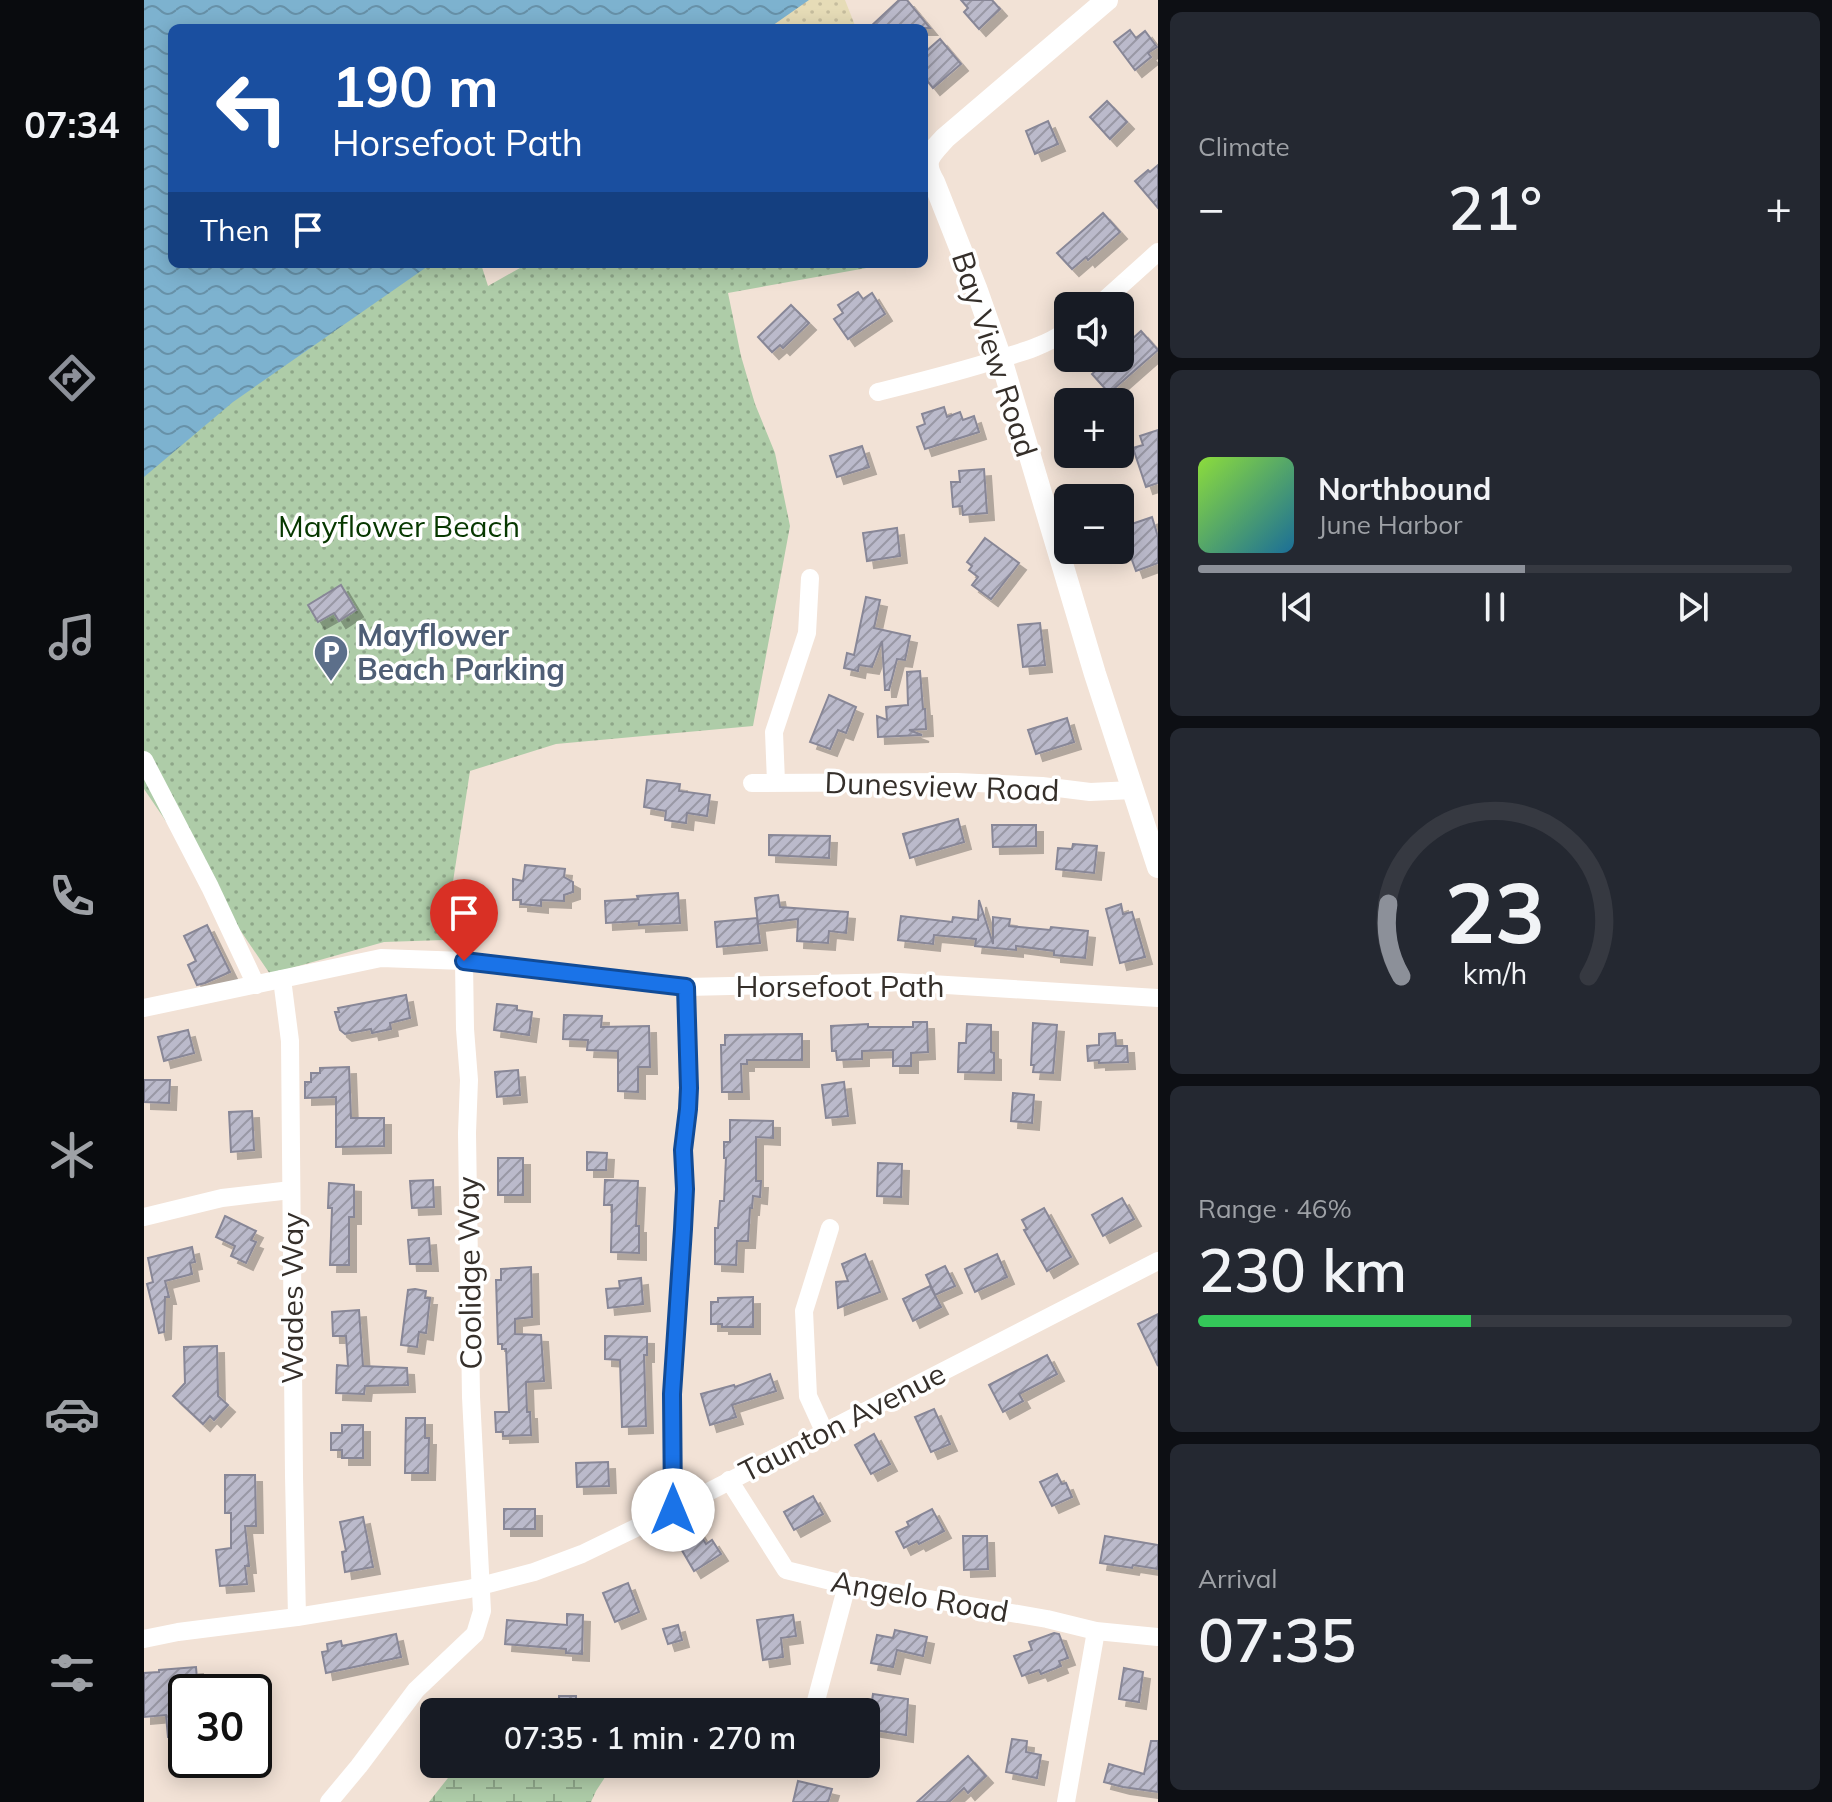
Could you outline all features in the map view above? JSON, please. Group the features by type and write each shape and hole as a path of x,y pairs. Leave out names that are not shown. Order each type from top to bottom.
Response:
{"street":[{"name":"Bay View Road","path":"1107,0 945,138 930,154 928,171 1001,359 1090,660 1158,867"},
{"path":"1114,292 1158,252"},
{"path":"878,392 960,372 1054,339"},
{"path":"776,782 774,732 807,633 810,578"},
{"path":"144,760 210,887 256,985"},
{"name":"Dunesview Road","path":"752,783 957,782 1090,792 1133,790"},
{"name":"Horsefoot Path","path":"144,1008 381,958 464,961 686,987 898,982 1158,998"},
{"name":"Coolidge Way","path":"329,1802 416,1690 475,1634 482,1611 471,1397 469,1080 464,961"},
{"name":"Wades Way","path":"282,979 290,1041 297,1617"},
{"path":"673,1510 672,1394 683,1229 683,1150 689,1088 686,987"},
{"path":"144,1217 222,1198 291,1190"},
{"path":"824,1431 808,1396 804,1311 830,1228"},
{"name":"Taunton Avenue","path":"144,1639 417,1598 534,1572 582,1554 673,1510 1158,1261"},
{"name":"Angelo Road","path":"729,1480 786,1570 847,1585 1047,1619 1096,1631 1158,1637"},
{"path":"817,1698 847,1585"},
{"path":"1066,1802 1096,1631"}],"green space":[{"name":"Mayflower Beach","path":"308,268 482,268 488,286 520,268 866,268 728,293 755,404 775,453 790,526 753,726 556,744 470,771 444,940 384,942 270,974 144,789 144,358"},
{"path":"448,1778 604,1778 591,1802 429,1802"}],"sand":[{"path":"772,0 845,0 854,24 733,24"}],"water":[{"path":"144,0 809,0 775,24 168,24 168,268 425,268 233,402 144,477"}],"building":[{"path":"899,0 907,0 927,24 873,24"},
{"path":"961,0 992,0 1000,9 979,29 964,12 968,8"},
{"path":"1130,30 1136,38 1145,31 1157,47 1148,53 1151,57 1135,70 1114,42"},
{"path":"940,39 961,64 933,88 928,82 928,50"},
{"path":"1107,101 1127,122 1110,139 1090,117"},
{"path":"1048,121 1058,144 1035,154 1026,131"},
{"path":"1158,165 1158,208 1135,181"},
{"path":"1103,213 1120,232 1088,260 1086,257 1072,269 1057,253"},
{"path":"858,292 863,299 872,293 885,314 848,339 834,319 843,313 838,305"},
{"path":"791,305 809,323 783,348 780,345 772,352 758,337"},
{"path":"1141,331 1158,350 1134,371 1134,337"},
{"path":"1133,372 1115,388 1105,388 1092,374"},
{"path":"944,407 947,417 960,412 963,420 974,416 979,432 925,449 917,427 925,424 922,414"},
{"path":"1158,430 1158,483 1146,487 1134,451 1134,448 1143,445 1140,436"},
{"path":"862,446 869,467 837,477 830,456"},
{"path":"984,469 987,513 963,515 962,506 953,507 951,482 960,482 959,471"},
{"path":"1152,517 1158,537 1158,563 1136,571 1133,564 1134,523"},
{"path":"897,528 900,556 867,561 863,533"},
{"path":"985,538 1019,563 991,599 972,585 978,577 969,570 972,566 967,562"},
{"path":"341,585 356,610 339,621 334,613 318,622 308,605"},
{"path":"866,597 880,600 874,628 910,636 905,660 897,659 889,690 885,690 882,641 872,667 859,665 858,671 844,668 847,653 854,655"},
{"path":"1040,623 1045,665 1023,667 1018,625"},
{"path":"920,671 926,729 909,730 922,735 878,737 877,716 887,720 886,707 908,705 907,672"},
{"path":"829,695 856,707 846,733 838,730 830,749 810,742"},
{"path":"1067,718 1074,742 1036,754 1028,730"},
{"path":"647,780 680,784 679,791 710,795 707,816 687,813 686,823 665,820 666,811 644,807"},
{"path":"958,819 964,842 910,858 903,834"},
{"path":"992,825 1036,825 1036,846 993,847"},
{"path":"769,835 830,836 829,858 769,855"},
{"path":"1073,844 1097,846 1094,873 1056,869 1058,848 1072,849"},
{"path":"525,865 565,869 564,877 573,882 573,892 564,895 564,901 541,900 541,906 513,900 513,879 523,881"},
{"path":"678,893 680,923 606,923 605,901"},
{"path":"778,895 780,907 848,912 846,933 829,931 828,943 797,941 798,919 758,924 755,898"},
{"path":"979,900 993,944 993,917 1010,919 1009,926 1088,931 1085,958 1016,946 1016,950 975,946 976,939 934,935 933,944 898,940 901,916 952,922 953,917 978,920"},
{"path":"1121,904 1123,914 1132,912 1145,957 1120,963 1106,909"},
{"path":"757,918 760,943 717,947 715,922"},
{"path":"207,925 230,972 197,985 188,965 196,961 184,936"},
{"path":"406,995 410,1018 390,1023 391,1029 345,1034 340,1030 335,1012 339,1012 338,1008"},
{"path":"497,1004 517,1006 517,1010 532,1012 529,1035 494,1030"},
{"path":"564,1015 602,1016 601,1027 649,1026 650,1067 638,1067 638,1092 618,1091 618,1051 587,1050 588,1040 563,1039"},
{"path":"913,1022 927,1022 928,1052 911,1053 911,1066 893,1066 893,1050 862,1051 862,1059 837,1060 836,1051 832,1051 831,1026 868,1024 868,1027 913,1027"},
{"path":"1033,1023 1057,1025 1053,1073 1033,1072"},
{"path":"967,1024 991,1025 994,1073 958,1072 959,1043 966,1043"},
{"path":"188,1030 194,1053 164,1061 158,1037"},
{"path":"1115,1033 1116,1046 1127,1046 1128,1062 1088,1061 1087,1046 1099,1045 1099,1034"},
{"path":"802,1034 802,1060 747,1060 747,1064 741,1064 742,1092 722,1092 721,1045 725,1045 725,1035"},
{"path":"349,1067 351,1118 384,1118 384,1146 336,1147 336,1097 305,1098 305,1082 311,1082 311,1073 320,1073 320,1068"},
{"path":"518,1070 520,1095 497,1097 495,1072"},
{"path":"144,1080 170,1080 169,1103 144,1102"},
{"path":"844,1082 848,1116 826,1118 822,1085"},
{"path":"1013,1093 1034,1095 1032,1123 1011,1121"},
{"path":"252,1111 254,1150 231,1152 229,1112"},
{"path":"730,1120 773,1121 773,1138 756,1137 756,1181 761,1181 760,1197 753,1196 748,1241 737,1241 736,1265 715,1264 715,1228 718,1228 720,1201 724,1201 724,1142 730,1142"},
{"path":"587,1152 607,1153 606,1170 587,1170"},
{"path":"498,1158 523,1158 523,1195 498,1195"},
{"path":"878,1163 902,1164 901,1197 877,1196"},
{"path":"433,1180 434,1207 412,1208 410,1181"},
{"path":"605,1180 638,1181 636,1226 639,1226 639,1253 611,1252 612,1205 604,1205"},
{"path":"329,1183 354,1185 354,1217 349,1217 349,1265 330,1265 332,1208 328,1208"},
{"path":"1122,1198 1134,1219 1103,1236 1092,1215"},
{"path":"1044,1208 1071,1257 1047,1271 1024,1230 1027,1229 1022,1220"},
{"path":"225,1216 256,1231 251,1240 256,1242 246,1263 231,1256 235,1246 216,1237"},
{"path":"429,1238 431,1264 410,1264 408,1240"},
{"path":"192,1247 195,1262 190,1263 192,1274 165,1281 169,1297 165,1297 164,1332 159,1333 147,1284 153,1282 148,1258"},
{"path":"865,1254 880,1292 838,1308 836,1282 848,1281 842,1264"},
{"path":"997,1254 1007,1277 975,1292 965,1269"},
{"path":"945,1266 955,1286 935,1295 926,1275"},
{"path":"531,1267 532,1317 515,1319 515,1334 541,1335 544,1381 526,1382 531,1435 503,1436 503,1432 496,1432 495,1412 509,1412 506,1349 498,1344 496,1280 501,1280 501,1269"},
{"path":"641,1278 643,1304 608,1308 606,1289 620,1288 619,1281"},
{"path":"930,1286 941,1307 913,1321 903,1299"},
{"path":"408,1290 426,1291 425,1298 430,1298 426,1333 419,1332 417,1347 401,1345"},
{"path":"753,1297 753,1327 711,1324 711,1302 718,1302 718,1298"},
{"path":"359,1310 363,1366 407,1368 408,1385 365,1386 364,1394 336,1393 337,1365 348,1366 346,1336 333,1336 332,1312"},
{"path":"1158,1314 1158,1366 1138,1324"},
{"path":"605,1336 647,1337 647,1355 644,1355 646,1426 622,1427 620,1360 605,1359"},
{"path":"217,1346 218,1396 228,1405 214,1420 210,1416 203,1424 173,1396 185,1383 184,1347"},
{"path":"1047,1355 1057,1374 1019,1394 1023,1401 1003,1412 989,1385"},
{"path":"770,1374 776,1391 732,1405 736,1417 710,1425 701,1394 735,1387"},
{"path":"934,1409 950,1444 931,1452 915,1417"},
{"path":"406,1418 425,1418 425,1438 429,1438 428,1473 405,1473"},
{"path":"342,1425 363,1425 363,1458 342,1458 342,1450 331,1450 331,1433 342,1433"},
{"path":"874,1434 890,1464 871,1474 855,1445"},
{"path":"608,1462 609,1486 577,1487 576,1463"},
{"path":"1057,1474 1062,1484 1066,1483 1072,1497 1052,1506 1040,1482"},
{"path":"225,1475 255,1475 256,1526 245,1526 249,1566 245,1566 247,1584 220,1586 216,1550 231,1548 231,1513 225,1513"},
{"path":"813,1496 823,1514 794,1530 784,1512"},
{"path":"504,1509 535,1509 535,1529 504,1529"},
{"path":"932,1509 944,1531 904,1548 896,1532 909,1526 907,1522"},
{"path":"363,1517 373,1567 345,1572 342,1552 346,1551 340,1522"},
{"path":"696,1528 706,1544 712,1540 721,1554 694,1571 676,1540"},
{"path":"963,1536 987,1536 988,1569 964,1570"},
{"path":"1105,1536 1158,1545 1158,1569 1100,1563"},
{"path":"628,1583 639,1612 615,1622 603,1593"},
{"path":"567,1614 583,1615 582,1654 566,1653 566,1649 505,1644 507,1620 567,1625"},
{"path":"793,1615 796,1636 781,1638 783,1657 763,1660 757,1620"},
{"path":"678,1625 682,1640 668,1644 663,1629"},
{"path":"895,1630 927,1637 923,1656 897,1650 893,1667 871,1663 877,1635 893,1638"},
{"path":"396,1634 401,1657 326,1673 322,1652 328,1651 327,1644 341,1641 342,1646"},
{"path":"1059,1634 1068,1658 1059,1661 1061,1666 1041,1674 1039,1670 1022,1676 1014,1656 1032,1650 1029,1642"},
{"path":"196,1667 197,1674 168,1674 168,1737 166,1715 144,1717 144,1673"},
{"path":"1124,1668 1143,1672 1139,1702 1119,1699"},
{"path":"873,1694 908,1699 906,1735 880,1731 880,1698 872,1698"},
{"path":"1012,1739 1027,1741 1026,1752 1041,1755 1037,1778 1006,1772"},
{"path":"1151,1741 1158,1741 1158,1792 1104,1782 1109,1764 1144,1774"},
{"path":"968,1756 986,1776 968,1793 964,1788 949,1802 917,1802"},
{"path":"798,1781 832,1789 828,1802 793,1802"}],"place":[{"name":"Mayflower Beach Parking","path":"331,683"}],"route":[{"path":"464,961 686,987 689,1088 683,1150 685,1189 672,1394 673,1510"}]}
